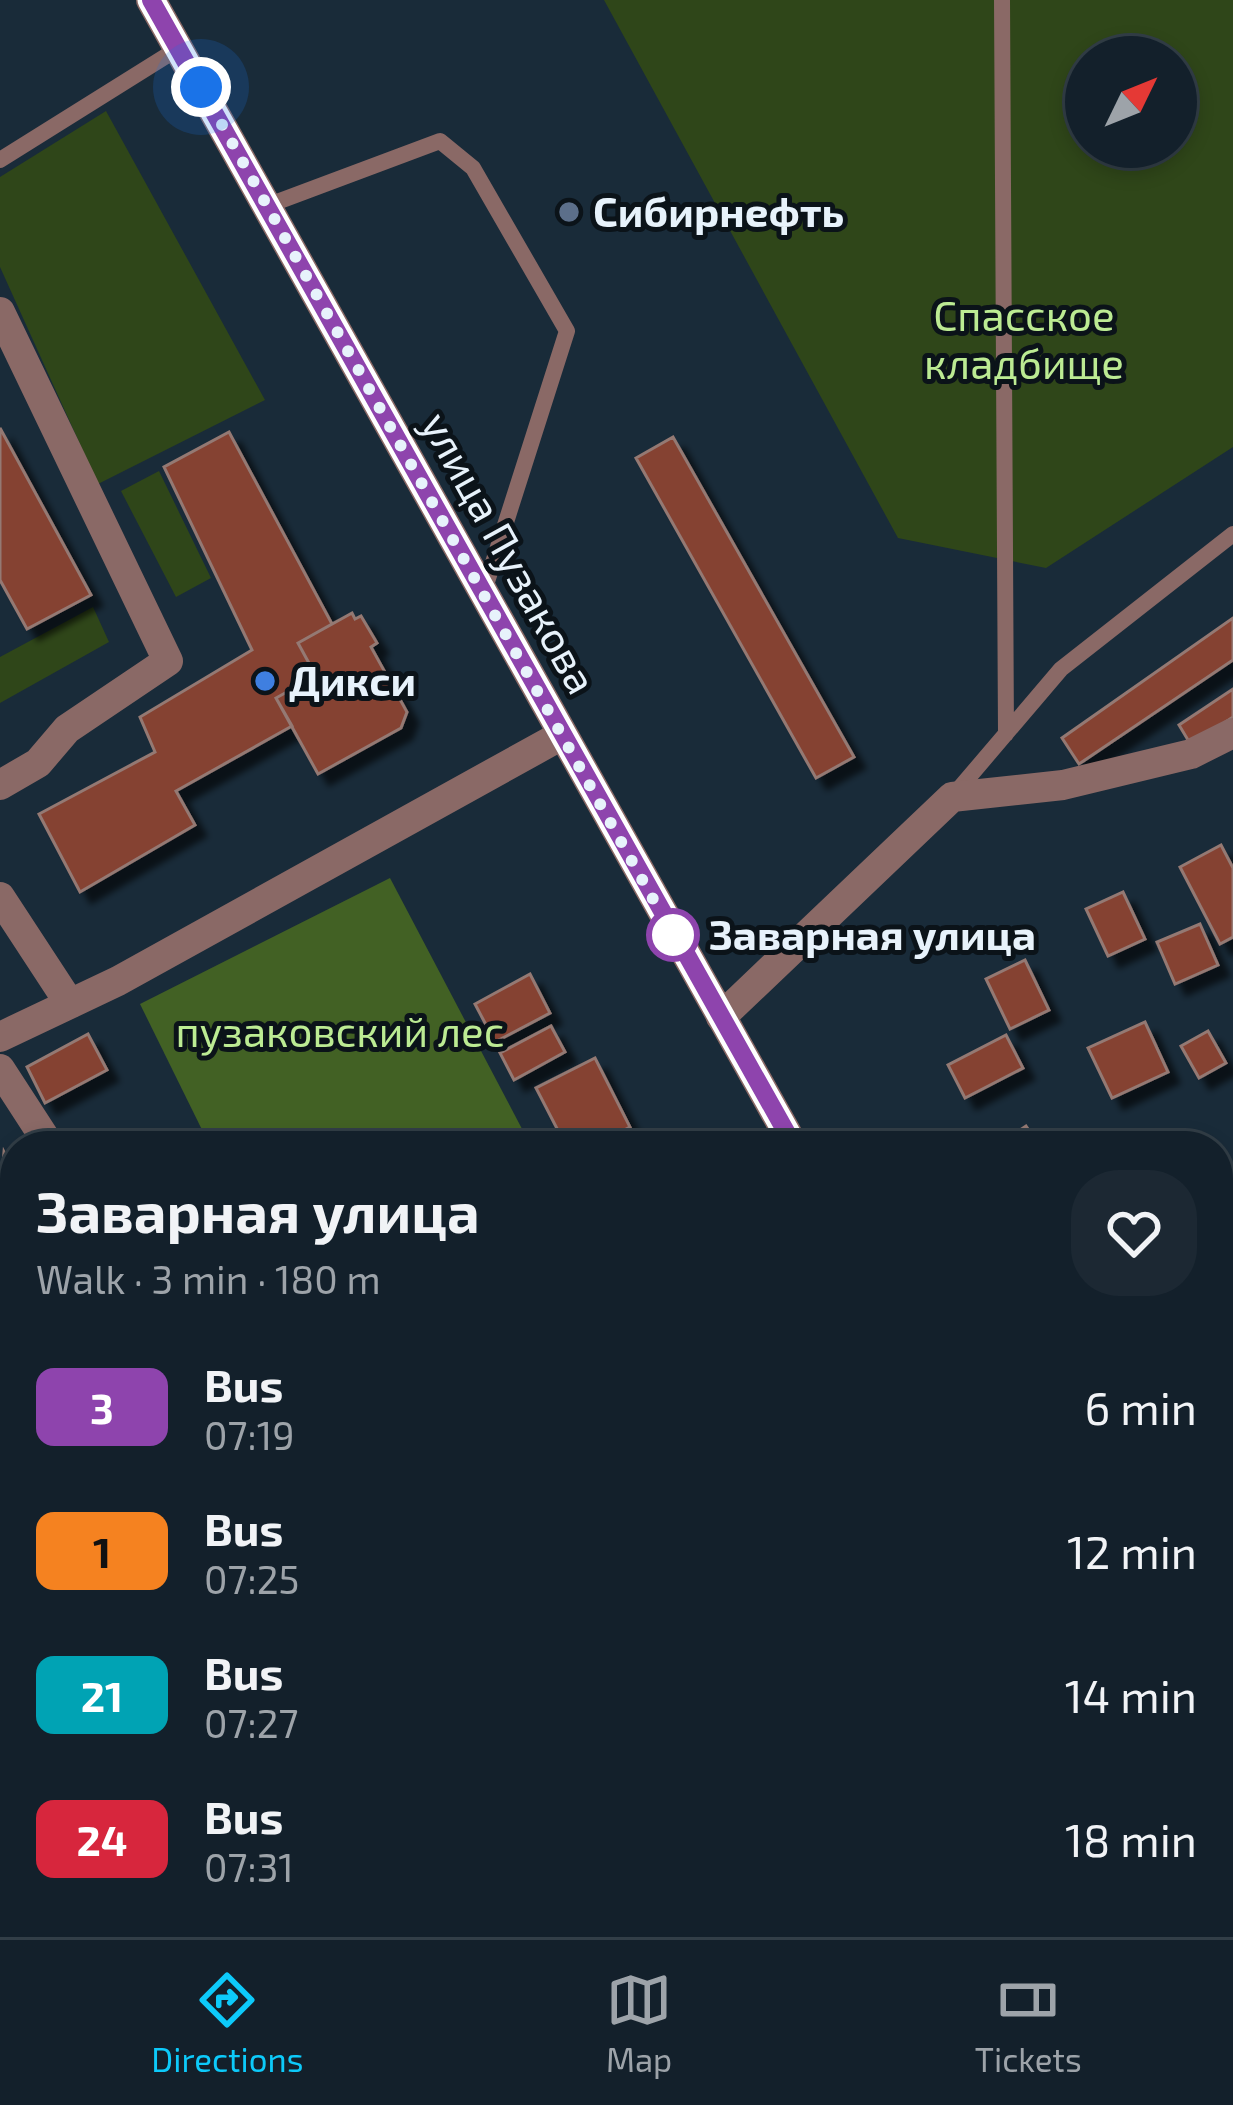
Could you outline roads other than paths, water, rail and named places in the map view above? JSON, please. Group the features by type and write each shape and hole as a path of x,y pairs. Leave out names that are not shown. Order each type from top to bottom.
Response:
{"street":[{"name":"улица Пузакова","path":"152,0 786,1131"},
{"path":"0,312 168,662 67,729 38,764 0,785"},
{"path":"721,1017 952,797 1064,785 1191,754 1233,733"},
{"path":"0,1036 70,1004 562,735"},
{"path":"0,897 70,1004"},
{"path":"0,1069 40,1131"}],"lane":[{"path":"1002,0 1006,734"},
{"path":"0,160 178,48"},
{"path":"269,205 440,141 473,168 567,331 484,592"},
{"path":"952,797 1061,669 1233,534"}],"place":[{"name":"Сибирнефть","path":"569,212"},
{"name":"Дикси","path":"265,681"},
{"name":"Заварная улица","path":"673,935"}],"park label":[{"name":"Спасское кладбище","path":"1024,340"},
{"name":"пузаковский лес","path":"340,1032"}]}
